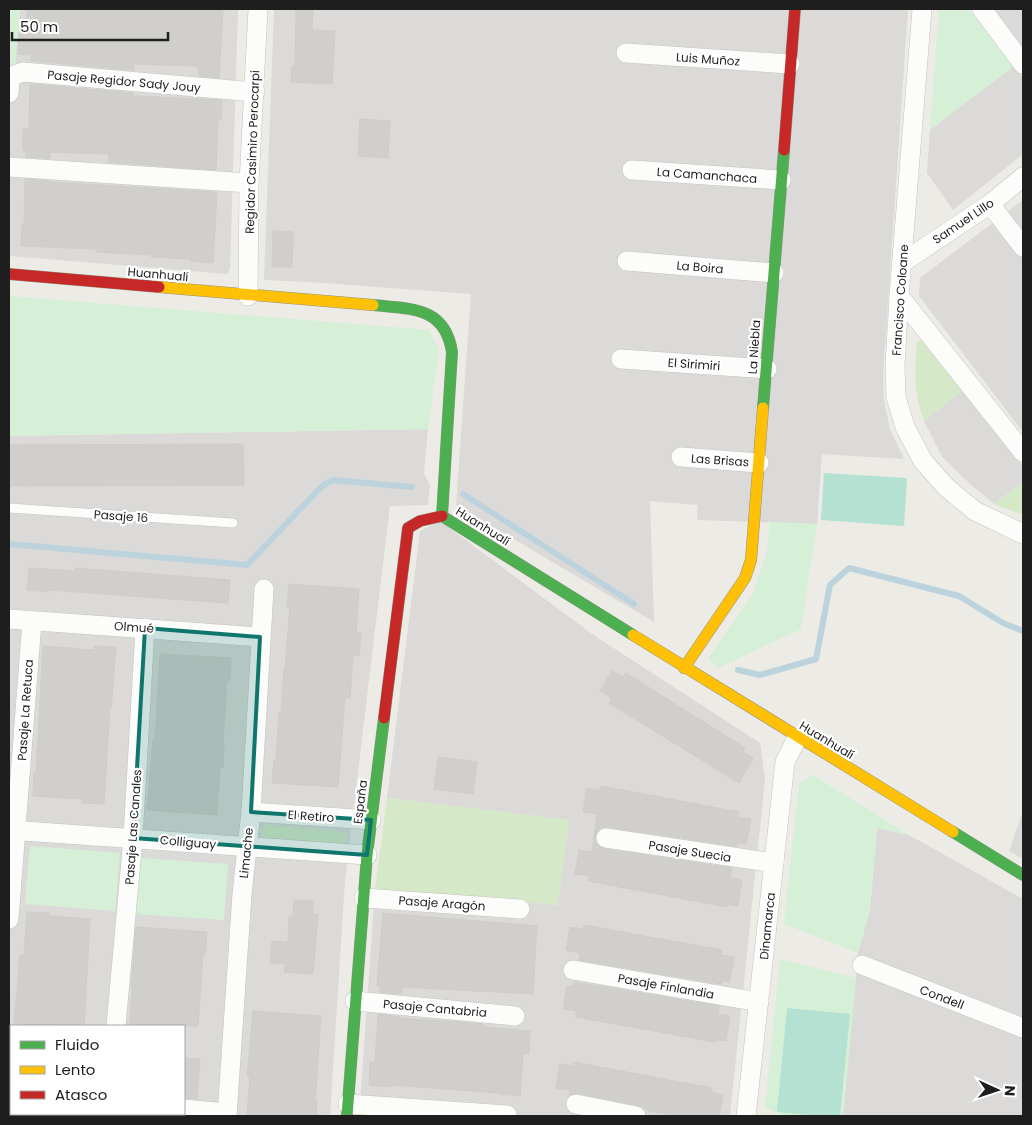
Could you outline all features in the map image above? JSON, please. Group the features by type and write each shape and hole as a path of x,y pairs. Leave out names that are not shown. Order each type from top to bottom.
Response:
{"street":[{"name":"Regidor Casimiro Perocarpi","path":"248,296 249,182 258,9"},
{"name":"La Niebla","path":"684,668 745,578 751,560 795,9"},
{"name":"Francisco Coloane","path":"922,9 895,365 896,397 905,427 920,456 946,487 975,511 1023,534"},
{"path":"982,9 1023,64"},
{"name":"Luis Muñoz","path":"626,53 790,64"},
{"name":"Pasaje Regidor Sady Jouy","path":"9,93 12,76 23,72 255,92"},
{"path":"9,167 249,182"},
{"name":"La Camanchaca","path":"632,170 781,180"},
{"name":"Samuel Lillo","path":"902,263 990,204 1023,177"},
{"path":"990,204 1023,247"},
{"name":"La Boira","path":"627,261 774,273"},
{"name":"Huanhualí","path":"9,274 413,309 427,313 442,325 451,342 452,352 442,516 797,738 1023,875"},
{"path":"900,296 1023,452"},
{"name":"El Sirimiri","path":"621,359 766,369"},
{"name":"Las Brisas","path":"681,458 759,463"},
{"name":"España","path":"348,1110 367,855 408,528 424,519 442,516"},
{"name":"Limache","path":"227,1115 251,812 264,589"},
{"name":"Olmué","path":"9,619 260,637"},
{"name":"Pasaje La Retuca","path":"9,919 12,830 32,621"},
{"name":"Pasaje Las Canales","path":"116,1025 133,838 145,628"},
{"name":"Dinamarca","path":"749,1115 759,1002 785,762 797,738"},
{"name":"El Retiro","path":"251,812 371,820"},
{"name":"Colliguay","path":"12,830 367,855"},
{"name":"Pasaje Suecia","path":"606,838 774,863"},
{"name":"Pasaje Aragón","path":"364,898 520,908"},
{"name":"Condell","path":"862,965 1023,1028"},
{"name":"Pasaje Finlandia","path":"573,970 759,1002"},
{"name":"Pasaje Cantabria","path":"355,1001 515,1016"},
{"path":"576,1104 636,1116"},
{"path":"185,1109 227,1115"},
{"path":"348,1110 507,1115"}],"lane":[{"name":"Pasaje 16","path":"9,508 233,523"}],"highlighted area":[{"path":"145,628 260,637 251,812 371,820 367,855 133,838"}],"shaded area":[{"path":"9,9 238,9 230,269 227,274 9,256"},
{"path":"274,9 908,9 883,375 884,401 890,429 904,459 822,454 817,524 697,520 698,505 650,501 654,622 456,505 471,294 264,280"},
{"path":"993,9 1023,9 1023,48"},
{"path":"1014,66 1023,78 1023,154 953,210 927,173 930,130"},
{"path":"1023,200 1023,432 919,296 920,278"},
{"path":"963,390 1023,466 1023,482 994,504 942,457 924,421"},
{"path":"428,429 424,474 430,485 428,505 390,506 345,880 330,1116 9,1116 9,436"},
{"path":"440,521 592,634 760,743 765,779 730,1116 359,1116 375,890 558,905 569,820 387,798 420,531"},
{"path":"1023,811 1023,859 1009,851"},
{"path":"877,828 909,835 1023,899 1023,1116 843,1116 858,953 870,909"}],"green space":[{"path":"9,9 20,9 15,68 9,73"},
{"path":"939,9 968,9 1014,66 930,130"},
{"path":"9,296 429,330 439,349 428,429 9,436"},
{"path":"925,339 963,390 924,421 918,401 915,363 917,342"},
{"path":"824,473 907,478 904,526 821,520"},
{"path":"1023,482 1023,515 994,504"},
{"path":"770,522 817,524 801,629 718,668 708,659 754,592 766,554"},
{"path":"813,775 909,835 877,828 870,909 858,953 784,924 799,783"},
{"path":"387,798 569,820 558,905 375,890"},
{"path":"264,825 346,832 346,843 261,838"},
{"path":"30,846 120,853 115,911 25,904"},
{"path":"140,858 228,864 224,920 136,914"},
{"path":"780,959 856,978 843,1116 787,1116 765,1108"},
{"path":"787,1008 850,1014 840,1116 777,1112"}],"building":[{"path":"27,9 223,9 219,78 199,76 199,68 196,66 134,64 134,70 31,61 31,55 18,54 19,34 26,34"},
{"path":"296,9 313,9 312,30 335,31 332,84 291,82 292,66 295,67"},
{"path":"30,84 133,93 133,96 222,100 221,120 218,119 216,170 109,162 109,154 50,152 50,158 26,157 26,150 23,150 23,129 29,129"},
{"path":"360,119 390,121 388,158 358,156"},
{"path":"25,179 215,192 217,194 213,263 190,261 190,259 151,257 151,255 96,252 96,249 21,246 22,225 24,225"},
{"path":"273,231 293,232 292,267 272,267"},
{"path":"243,444 244,485 9,486 9,445"},
{"path":"29,568 75,571 75,568 230,580 228,603 27,590"},
{"path":"289,584 359,589 356,632 361,633 359,656 353,655 350,698 345,698 338,787 272,783 285,669 290,607 287,607"},
{"path":"43,646 94,650 94,646 116,647 104,804 82,803 82,799 33,796"},
{"path":"160,654 231,658 230,681 227,680 223,767 220,767 217,815 147,810 153,740 155,740"},
{"path":"612,671 623,677 626,673 745,748 743,752 753,758 739,783 609,703 612,698 600,691"},
{"path":"438,757 477,762 473,794 434,789"},
{"path":"601,786 739,812 738,817 751,819 746,844 737,843 736,846 608,827 602,827 595,837 595,842 604,849 732,868 730,878 742,880 738,906 728,904 727,907 588,881 589,876 575,874 579,850 592,852 597,814 583,812 587,788 600,791"},
{"path":"294,900 313,901 313,914 318,915 313,974 284,972 285,964 270,963 272,941 288,942 289,917 293,917"},
{"path":"27,912 49,913 49,916 90,919 84,1025 14,1024 20,955 24,955"},
{"path":"383,913 537,926 533,994 402,987 402,994 380,992 380,985 377,985"},
{"path":"584,925 722,950 721,955 734,957 729,982 722,981 722,984 579,960 580,953 566,950 570,927 583,929"},
{"path":"136,927 207,932 205,955 203,955 198,1026 130,1025"},
{"path":"574,982 719,1006 718,1014 730,1016 726,1041 715,1040 715,1042 576,1017 576,1011 563,1009 567,986 573,987"},
{"path":"253,1011 321,1016 315,1101 317,1101 316,1116 247,1116 250,1077 247,1077"},
{"path":"378,1014 400,1018 484,1024 484,1027 530,1031 529,1054 523,1054 520,1096 391,1085 391,1087 369,1085 370,1062 375,1063"},
{"path":"185,1058 200,1059 197,1099 185,1098"},
{"path":"573,1062 712,1088 711,1092 723,1095 719,1116 682,1116 650,1111 638,1105 578,1093 569,1095 570,1090 556,1088 560,1064 573,1066"}],"waterway":[{"path":"9,544 247,565 322,486 333,480 412,487"},
{"path":"463,494 634,604"},
{"path":"738,670 760,675 816,659 830,585 849,568 959,596 1003,623 1023,631"}],"traffic: fast":[{"path":"763,408 784,150"},
{"path":"373,305 424,313 434,318 442,326 448,337 452,352 442,516"},
{"path":"442,516 633,635"},
{"path":"347,1116 367,855 384,718"},
{"path":"953,832 1023,875"}],"traffic: slow":[{"path":"159,287 373,305"},
{"path":"684,668 745,578 751,560 763,408"},
{"path":"633,635 953,832"}],"traffic: jam":[{"path":"784,150 795,9"},
{"path":"9,274 159,287"},
{"path":"384,718 408,528 420,521 442,516"}]}
